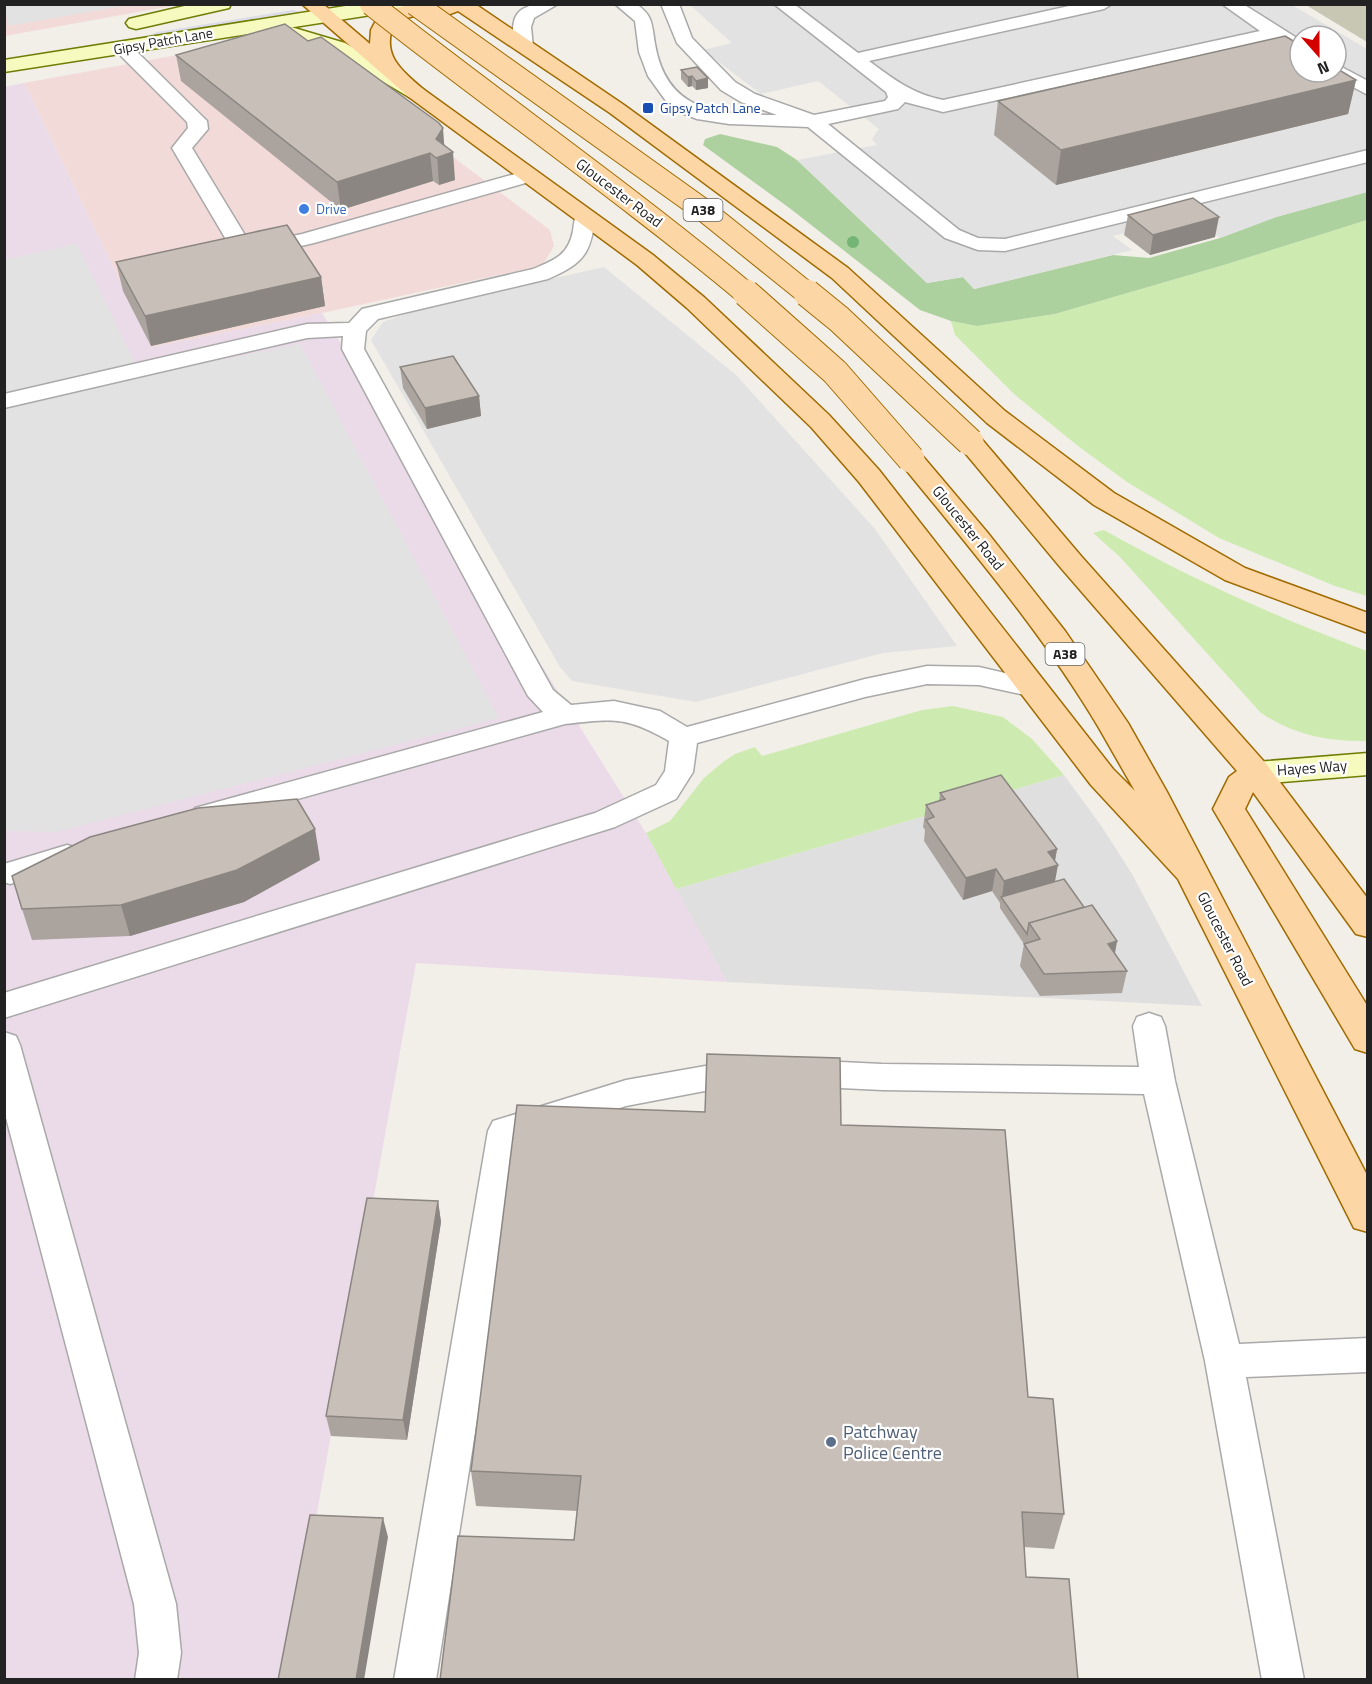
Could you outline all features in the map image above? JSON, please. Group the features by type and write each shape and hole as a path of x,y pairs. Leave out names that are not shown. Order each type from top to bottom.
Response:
{"main road":[{"path":"113,28 205,10 222,4"},
{"path":"313,8 403,4"},
{"name":"A38","path":"415,4 706,212 839,319 970,442 1071,562 1256,773 1368,925"},
{"path":"373,6 369,15 369,31 387,67"},
{"name":"Gloucester Road","path":"373,6 462,76 663,225 765,309 835,372 911,459 1023,595 1086,684 1151,792 1368,1216"},
{"path":"379,47 379,33 387,17 405,11 436,7 468,9 617,110 840,273 996,417 1104,499 1235,574 1368,624"},
{"name":"Gipsy Patch Lane","path":"4,55 269,8 313,8"},
{"path":"313,8 416,93"},
{"name":"Gipsy Patch Lane","path":"4,66 235,29 313,8"},
{"path":"235,29 273,30 296,34 338,47 416,93 645,260 696,303 820,421 869,476 1102,777 1190,870"},
{"path":"4,48 68,36"},
{"name":"Hayes Way","path":"1256,773 1368,764"},
{"path":"1256,773 1240,785 1229,809 1368,1039"}],"lane":[{"path":"524,48 522,27 526,15 550,4"},
{"path":"623,4 638,10 646,24 645,42 658,80 686,108 713,116 731,118 813,121 891,105 898,98 894,90"},
{"path":"670,4 683,39 728,86 748,98 813,121 952,234 965,242 986,246 1005,245 1368,156"},
{"path":"782,4 894,90 916,100 944,106 1276,33"},
{"path":"854,59 1104,4"},
{"path":"1230,4 1288,40"},
{"path":"123,48 197,121 198,129 182,148 245,253 307,239 530,176"},
{"path":"1348,77 1368,89"},
{"path":"565,715 542,696 352,349 356,329 370,314 540,274 565,263 582,245 585,216"},
{"path":"4,401 307,331 356,329"},
{"path":"176,824 310,784 565,715 614,710 650,718 684,737 865,688 927,675 979,676 1034,688"},
{"path":"4,1006 605,820 666,792 679,772 684,737"},
{"path":"10,873 98,847"},
{"path":"1149,1026 1158,1081 1224,1361 1283,1680"},
{"path":"4,1045 155,1605 160,1653 156,1680"},
{"path":"415,1680 505,1131 626,1093 754,1070 882,1077 1158,1081"},
{"path":"1224,1361 1368,1354"}],"shaded area":[{"path":"5,4 128,4 128,5 9,26"},
{"path":"5,5 177,5 5,36"},
{"path":"690,5 1292,5 1324,24 1288,24 1288,84 1348,84 1348,38 1367,49 1367,192 1276,217 1220,238 1191,216 1113,236 1132,250 974,289 963,277 927,283 797,160 877,145 872,139 879,129 818,81 761,94 703,50 732,43"},
{"path":"1306,5 1367,5 1367,42 1348,30 1348,24 1337,24"},
{"path":"293,10 302,12 297,15 161,37 150,35 157,32"},
{"name":"Drive","path":"232,45 315,53 550,230 554,246 545,261 540,266 152,347 24,83"},
{"path":"24,83 152,347 322,313 646,833 727,982 416,963 287,1679 5,1680 4,87"},
{"path":"77,244 141,376 300,344 499,718 56,832 8,831 5,828 4,260"},
{"path":"604,267 736,375 875,529 957,646 883,653 696,702 572,681 560,667 371,340 383,322 422,308"},
{"path":"1064,775 1102,827 1132,874 1202,1006 727,982 676,889"}],"green space":[{"path":"720,134 777,147 797,160 927,283 963,277 974,289 1113,255 1149,258 1220,238 1276,217 1367,192 1367,220 1224,265 1055,314 977,326 951,321 920,310 792,210 703,145 705,139"},
{"path":"1367,220 1367,596 1335,586 1219,538 1127,482 1014,394 955,335 951,321 977,326 1055,314 1224,265"},
{"path":"1104,530 1233,596 1367,651 1367,741 1312,736 1286,727 1261,713 1119,556 1093,533"},
{"path":"953,706 1003,717 1032,739 1064,775 676,889 646,833 670,821 704,778 735,754 755,747 762,756 922,710"}],"building":[{"path":"285,24 308,41 321,37 439,123 443,128 436,139 453,152 436,158 430,153 337,182 176,55"},
{"path":"1285,36 1288,38 1288,84 1339,84 1061,150 998,101"},
{"path":"697,67 708,78 696,81 681,70"},
{"path":"1348,75 1356,80 1348,82"},
{"path":"1193,198 1219,217 1153,235 1128,215"},
{"path":"287,225 321,277 145,316 116,262"},
{"path":"453,356 479,396 425,408 400,367"},
{"path":"1001,775 1057,849 1048,852 1058,865 1004,881 996,869 966,878 926,820 934,817 926,805 945,799 940,793"},
{"path":"297,799 315,829 237,870 121,905 22,909 12,876 90,837 198,808"},
{"path":"1064,879 1084,907 1029,923 1027,934 1001,897"},
{"path":"1092,905 1117,941 1108,944 1127,971 1044,974 1024,944 1040,939 1029,923"},
{"path":"707,1054 840,1058 841,1125 1005,1130 1028,1397 1053,1399 1064,1514 1022,1512 1026,1577 1069,1579 1078,1680 440,1680 458,1536 574,1540 581,1476 471,1471 517,1105 705,1112"},
{"path":"367,1198 438,1201 403,1420 326,1416"},
{"path":"310,1515 383,1518 356,1680 278,1680"}],"place":[{"name":"Gipsy Patch Lane","path":"648,108"},
{"name":"Drive","path":"304,209"},
{"name":"Patchway Police Centre","path":"831,1442"}]}
